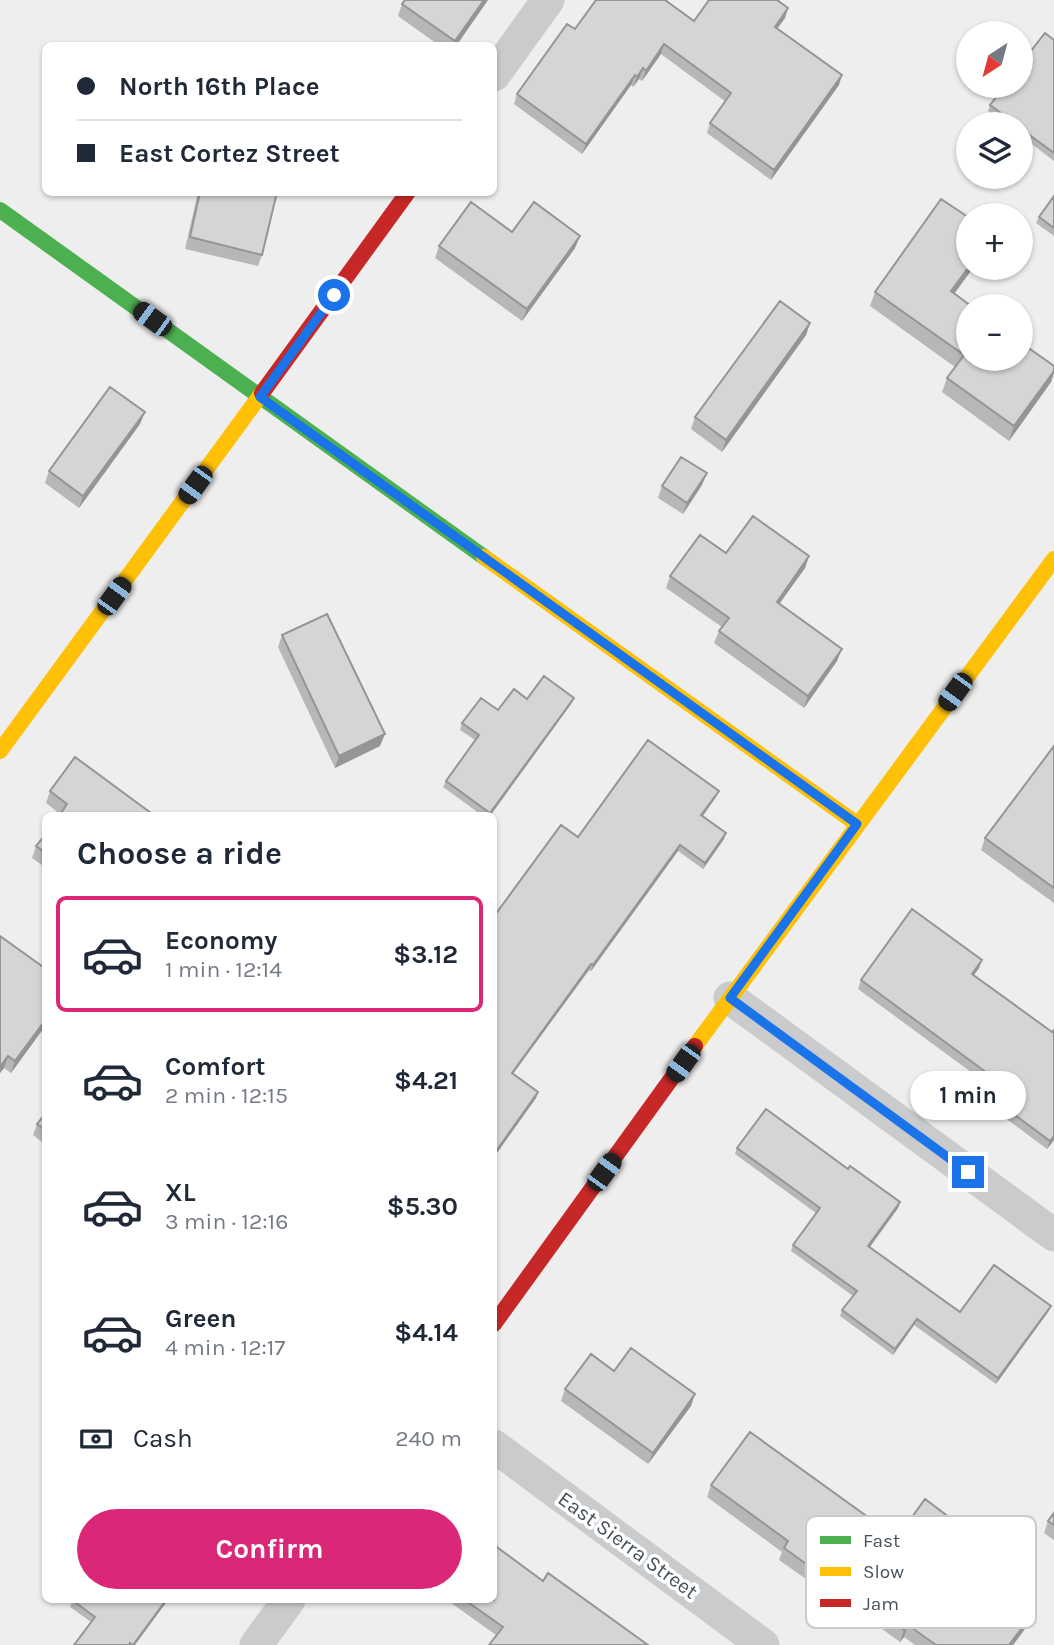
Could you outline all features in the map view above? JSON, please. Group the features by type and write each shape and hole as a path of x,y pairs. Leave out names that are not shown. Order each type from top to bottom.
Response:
{"street":[{"path":"497,71 548,0"},
{"path":"0,751 405,196"},
{"path":"0,210 857,824"},
{"path":"497,1320 857,824 1051,569"},
{"path":"730,998 1054,1235"},
{"name":"East Sierra Street","path":"497,1448 763,1645"},
{"path":"256,1645 287,1603"}],"building":[{"path":"405,0 484,0 455,41 402,4"},
{"path":"596,0 665,0 694,21 709,0 777,0 788,8 775,27 842,75 774,170 710,123 731,93 664,44 646,71 643,68 637,77 635,75 586,144 517,94 567,24 575,29"},
{"path":"1045,33 1054,40 1054,153 1033,138 1033,112 1000,112 990,105 996,98 1033,98 1033,48"},
{"path":"199,196 276,196 262,255 190,237"},
{"path":"1054,196 1054,228 1039,217"},
{"path":"941,199 956,209 956,280 959,280 951,291 956,295 956,349 875,292"},
{"path":"471,202 512,232 534,202 580,236 527,309 439,246"},
{"path":"780,301 810,323 726,440 695,417"},
{"path":"1033,351 1054,366 1054,371 1014,426 947,378 956,366 956,371 1033,371"},
{"path":"110,387 145,412 83,496 49,471"},
{"path":"681,457 707,473 687,503 662,486"},
{"path":"753,516 809,556 777,602 842,649 808,696 719,631 729,618 670,576 700,535 726,553"},
{"path":"327,614 385,734 339,756 282,635"},
{"path":"544,676 574,698 489,812 446,781 479,735 462,723 481,698 498,710 514,689 527,699"},
{"path":"648,740 719,791 701,815 726,833 705,863 680,845 512,1073 538,1092 497,1150 497,912 561,825 578,837"},
{"path":"1054,746 1054,888 985,838"},
{"path":"75,757 150,812 62,812 67,804 50,791"},
{"path":"42,839 42,850 36,846"},
{"path":"912,909 982,960 972,974 1052,1032 1054,1030 1054,1136 1050,1141 1000,1104 1010,1090 861,980"},
{"path":"0,936 42,966 42,1024 15,1061 8,1056 0,1067"},
{"path":"766,1109 848,1169 850,1166 900,1202 868,1246 960,1312 994,1265 1051,1306 998,1378 917,1319 895,1349 842,1310 857,1291 793,1245 820,1208 737,1148"},
{"path":"631,1348 695,1394 653,1453 565,1389 591,1354 614,1371"},
{"path":"750,1432 866,1516 806,1516 806,1564 784,1548 788,1541 711,1485"},
{"path":"925,1499 948,1516 913,1516"},
{"path":"1054,1513 1054,1525 1048,1521"},
{"path":"497,1547 543,1581 548,1573 648,1645 489,1645 503,1627 469,1603 497,1603"},
{"path":"76,1603 164,1603 133,1645 74,1645 95,1617"},
{"path":"912,1628 1022,1628 1009,1645 936,1645"}],"traffic: fast":[{"path":"0,210 484,557"}],"traffic: slow":[{"path":"0,751 262,393"},
{"path":"484,557 857,824"},
{"path":"695,1046 1054,559"}],"traffic: jam":[{"path":"262,393 405,196"},
{"path":"497,1320 695,1046"}],"route":[{"path":"334,295 260,397 857,824 730,998 968,1172"}]}
